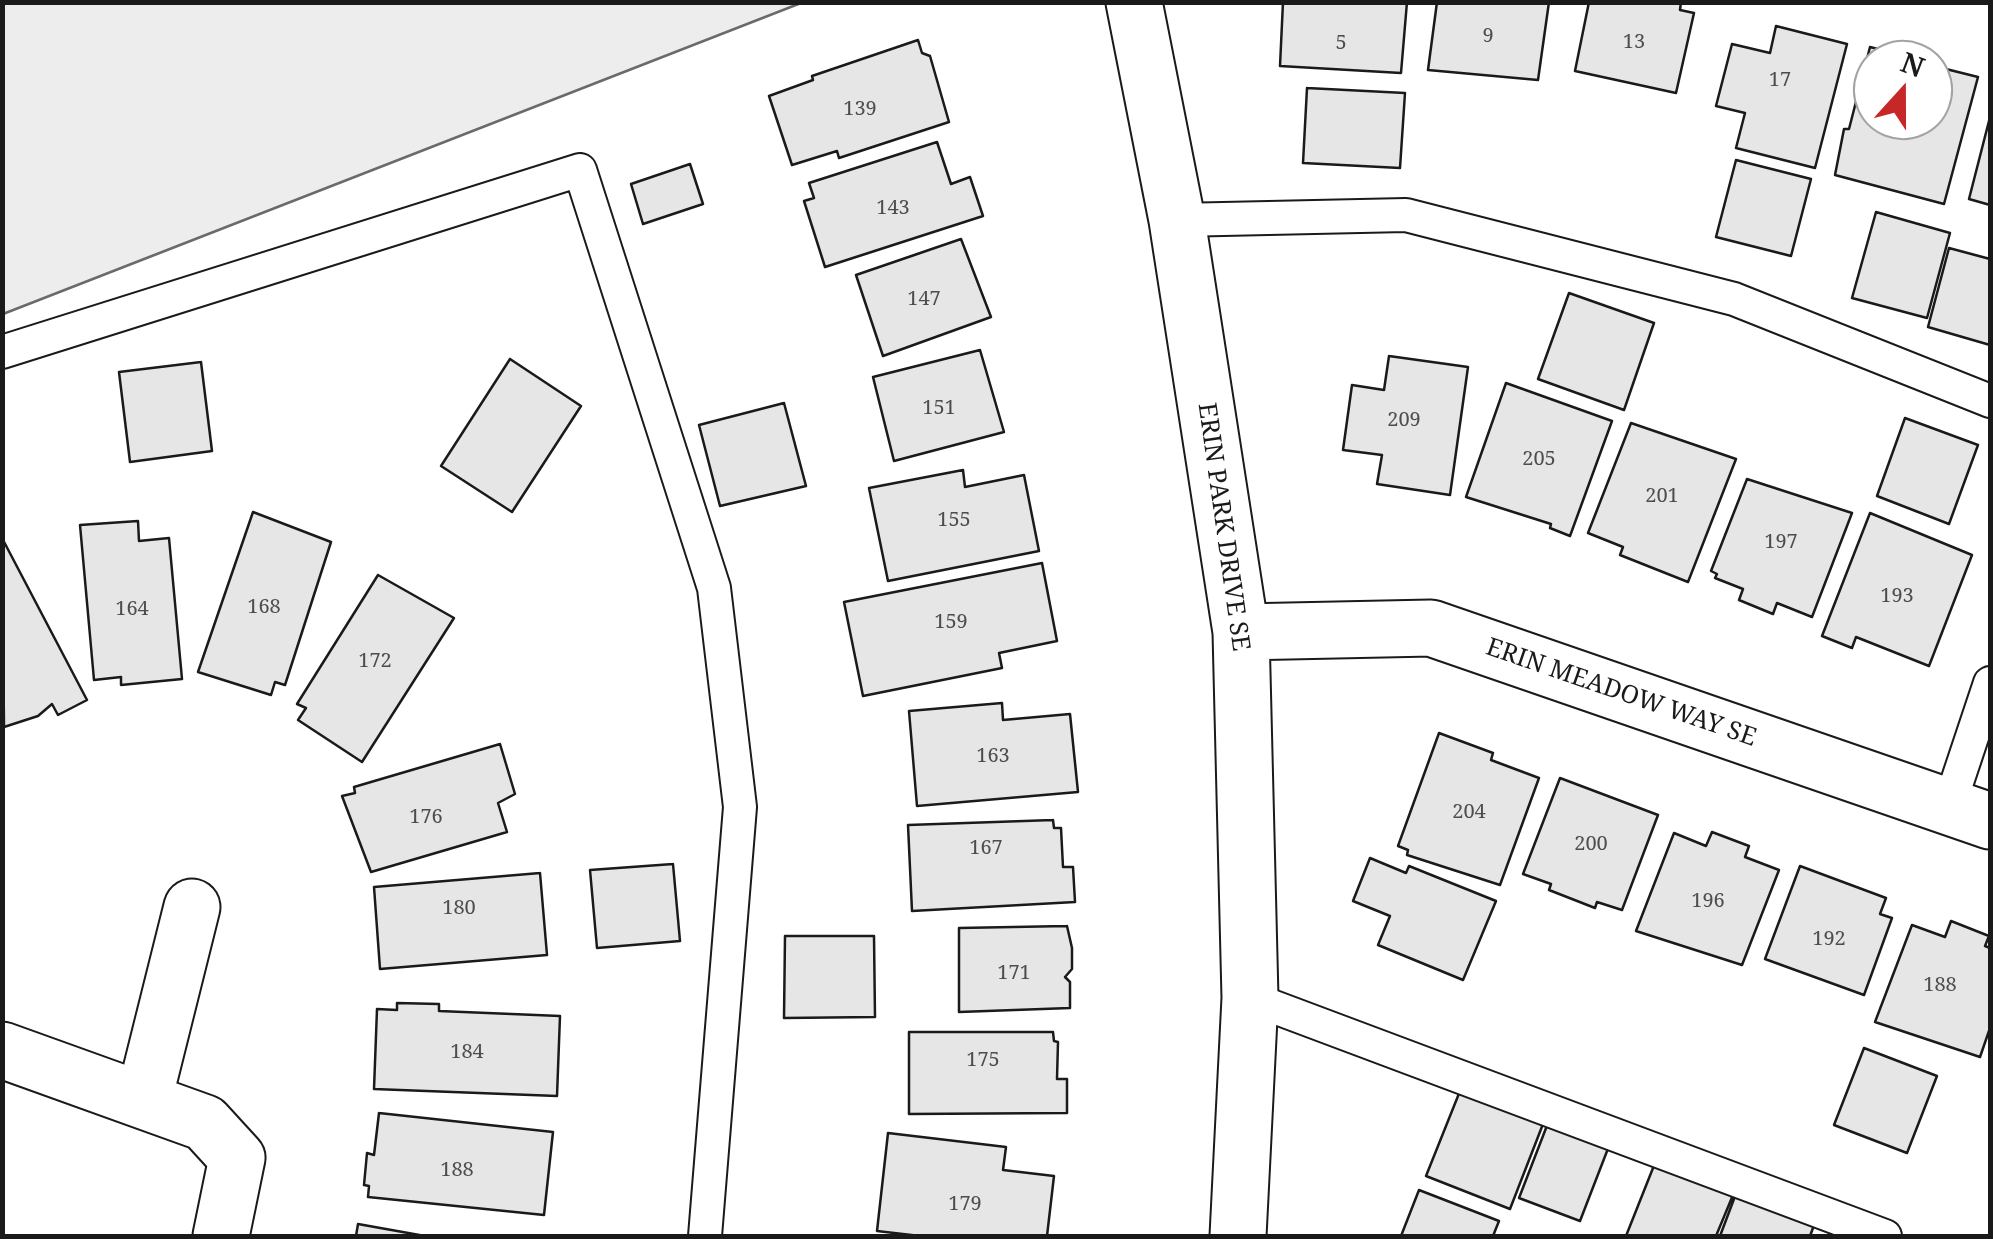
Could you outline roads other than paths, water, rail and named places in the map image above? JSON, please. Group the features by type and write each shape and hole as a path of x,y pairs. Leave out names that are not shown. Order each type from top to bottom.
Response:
{"street":[{"name":"ERIN PARK DRIVE SE","path":"1134,2 1177,220 1241,632 1250,998 1238,1236"},
{"name":"ERIN MEADOW WAY SE","path":"1241,632 1431,628 1970,814"},
{"path":"144,1099 192,907"},
{"path":"2,1050 205,1123 237,1158 220,1236"}],"lane":[{"path":"2,352 580,170 714,588 740,807 704,1236"},
{"path":"1177,220 1406,215 1734,299 1990,401"},
{"path":"1970,814 1990,683"},
{"path":"1250,998 1884,1236"}]}
